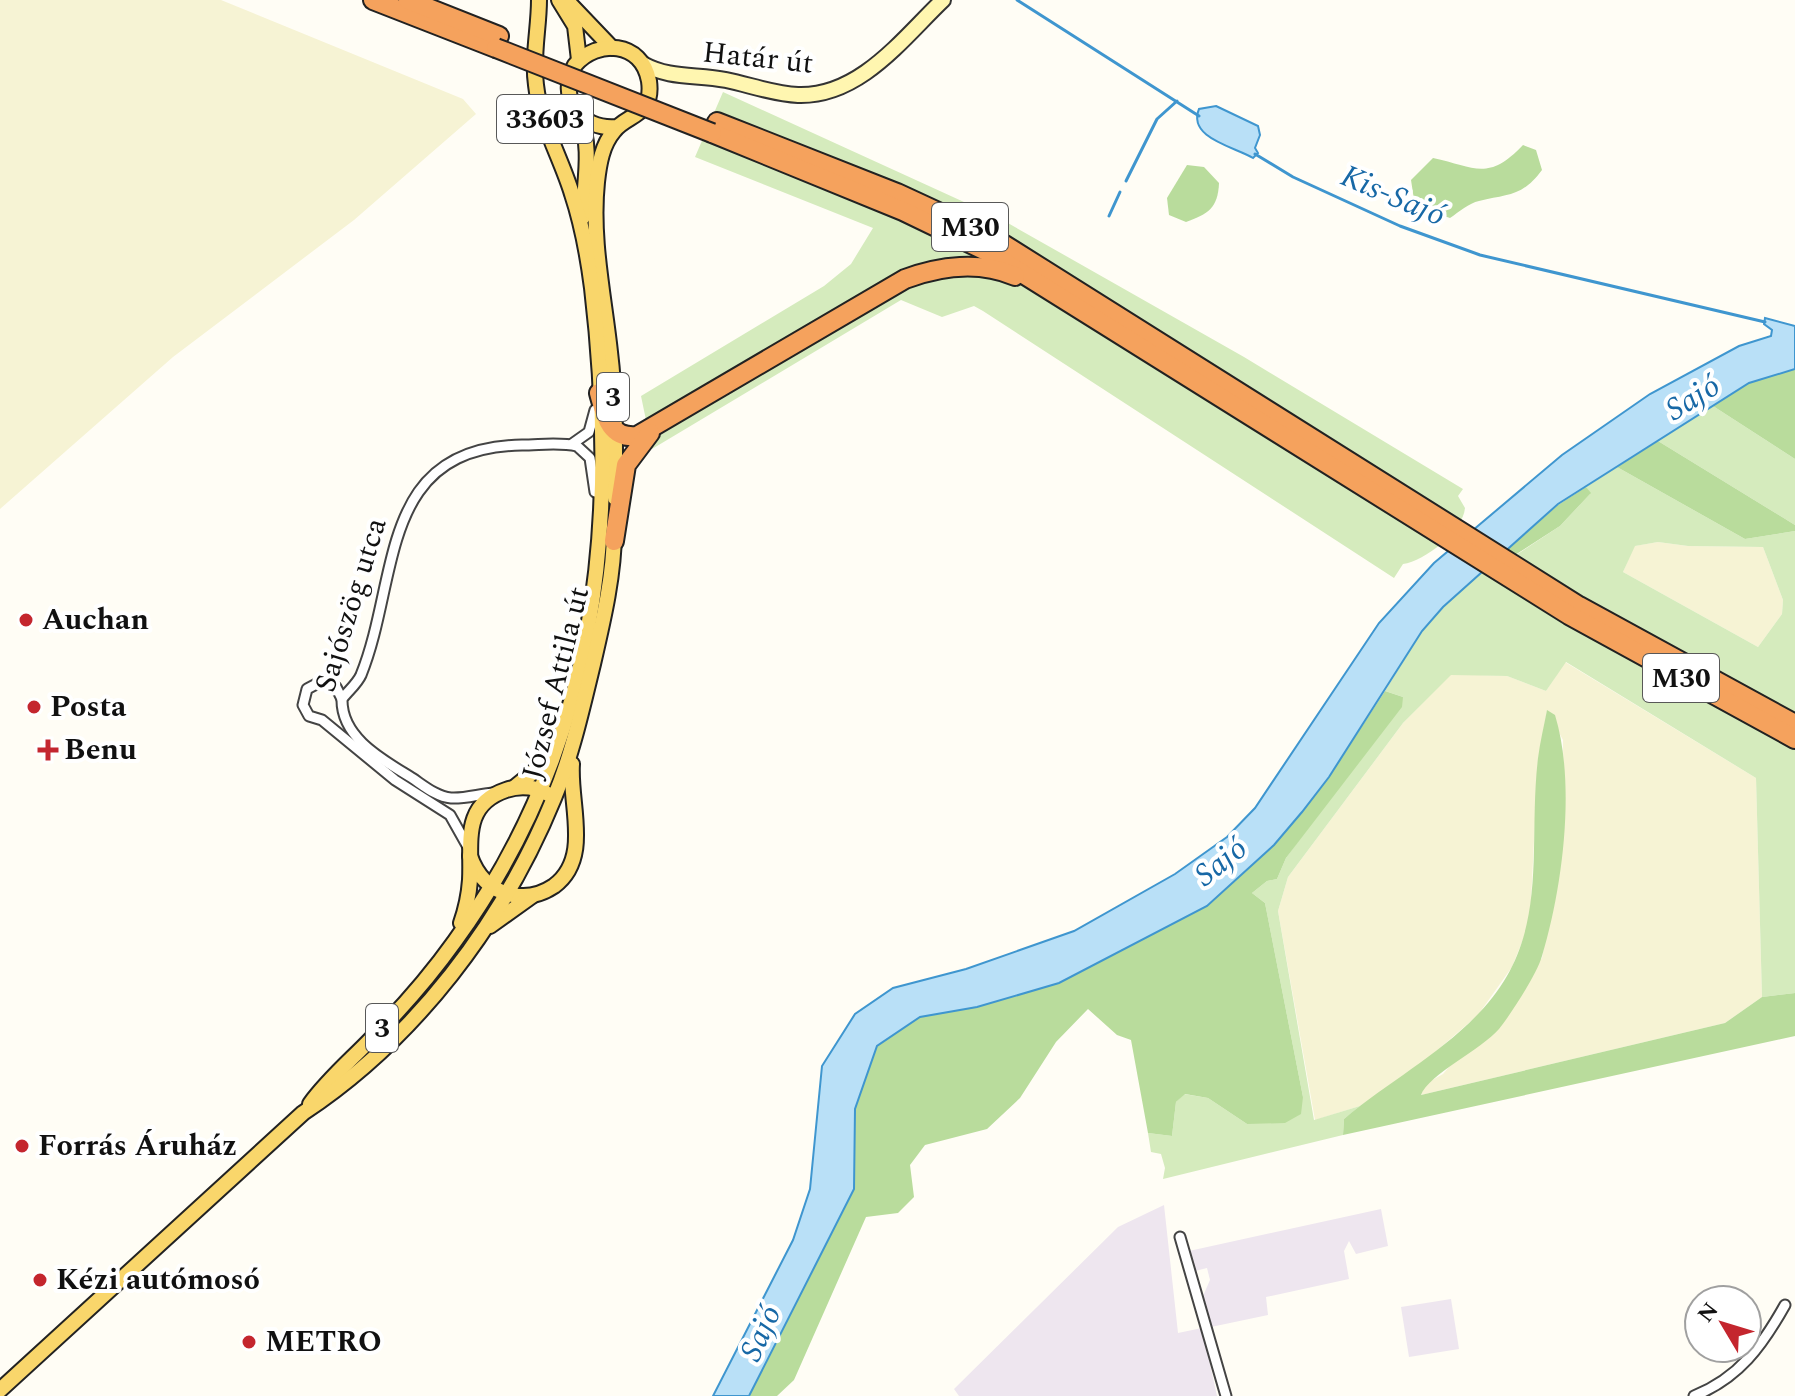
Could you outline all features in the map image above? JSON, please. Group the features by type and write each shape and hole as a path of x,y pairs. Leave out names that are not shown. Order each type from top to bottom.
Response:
{"highway":[{"name":"M30","path":"373,0 499,43 715,127 897,193 992,237 1069,283 1436,527"},
{"name":"M30","path":"408,0 499,43"},
{"name":"M30","path":"715,127 946,231 1076,304 1436,527 1795,739"},
{"path":"599,393 606,420 615,430 632,437 658,425 889,286 920,273 966,267 995,269 1076,304"},
{"path":"607,542 626,465 637,447 658,425"},
{"name":"M30","path":"1574,610 1795,724"}],"main road":[{"name":"33603","path":"539,0 536,85 583,233"},
{"name":"3","path":"559,0 575,26 579,60 572,70 568,87 586,132 588,149 583,233"},
{"path":"568,0 612,48"},
{"name":"Határ út","path":"643,64 678,76 723,79 771,92 808,95 844,85 880,60 943,0"},
{"path":"579,60 593,50 612,48 628,51 643,64 649,85 645,103"},
{"path":"645,103 663,82 678,76"},
{"name":"3","path":"616,127 634,118 645,103"},
{"path":"578,114 596,126 616,127"},
{"name":"József Attila út","path":"0,1390 303,1113 338,1090 403,1033 469,949 505,893 573,744 600,633 615,430 611,356 597,242 598,173 606,142 616,127"},
{"name":"József Attila út","path":"303,1113 327,1081 400,1010 456,939 548,794 607,542 596,346 583,233"},
{"path":"456,939 467,897 469,852 476,813 547,755 573,695"},
{"path":"469,949 493,922 532,895 558,883 570,867 577,847 570,783 573,744"},
{"path":"506,790 548,794 566,808 574,824"},
{"path":"469,852 476,871 491,886 505,893 532,895"}],"street":[{"path":"568,444 586,437 593,423 592,356 596,346"},
{"path":"568,444 584,450 593,466 596,531 607,542"},
{"name":"Sajószög utca","path":"506,790 450,798 435,792 375,755 356,735 342,703 360,676 399,526 423,486 452,463 482,449 568,444"},
{"path":"364,662 346,684 336,687 318,682 304,693 306,712 322,720 376,766 450,815 469,852"},
{"path":"322,720 335,715 342,703 336,687"},
{"path":"1180,1237 1226,1396"},
{"path":"1694,1396 1732,1375 1751,1359 1785,1305"}],"shaded area":[{"path":"0,0 221,0 463,99 476,114 354,220 173,357 0,509"},
{"path":"1658,542 1688,546 1763,547 1783,600 1782,614 1758,647 1623,572 1634,546"},
{"path":"1565,662 1756,778 1762,997 1725,1023 1421,1095 1425,1084 1443,1074 1542,958 1564,831 1563,740 1547,711 1538,760 1530,922 1512,967 1478,1015 1418,1067 1360,1106 1315,1120 1278,911 1288,877 1403,723 1451,674 1507,676 1546,691"},
{"path":"1164,1205 1178,1333 1202,1328 1217,1396 959,1396 954,1389 1118,1227"},
{"path":"1381,1209 1388,1246 1356,1254 1349,1241 1344,1251 1349,1279 1266,1297 1268,1315 1211,1327 1203,1296 1210,1280 1207,1268 1195,1271 1189,1251"},
{"path":"1451,1299 1459,1349 1409,1357 1401,1307"}],"green space":[{"path":"723,92 999,218 1244,357 1463,489 1458,496 1465,508 1458,526 1432,551 1403,564 1394,578 974,306 942,317 901,300 652,449 641,396 824,286 851,264 873,228 695,157"},
{"path":"1523,145 1536,150 1542,170 1521,190 1475,202 1450,218 1415,206 1411,180 1433,158 1471,168 1490,168 1511,157"},
{"path":"1187,165 1204,167 1219,183 1217,199 1210,209 1186,222 1169,215 1167,198"},
{"path":"1795,369 1795,459 1713,406 1749,383"},
{"path":"1713,406 1795,459 1795,525 1658,441"},
{"path":"1658,441 1795,525 1795,531 1745,539 1617,467"},
{"path":"1617,467 1745,539 1795,531 1795,993 1762,997 1756,778 1566,662 1546,691 1507,676 1451,675 1403,723 1288,877 1278,911 1314,1120 1360,1106 1344,1119 1343,1135 1163,1179 1165,1168 1161,1154 1151,1152 1148,1133 1172,1136 1176,1102 1184,1094 1208,1098 1247,1124 1303,1097 1265,903 1252,893 1267,881 1277,879 1286,858 1403,697 1385,691 1422,631 1443,607 1508,549 1516,555 1560,526 1590,494 1586,487","holes":["1658,542 1688,546 1763,547 1783,600 1782,614 1758,647 1623,572 1635,546"]},
{"path":"1586,487 1591,493 1560,526 1515,555 1508,549 1558,505"},
{"path":"1385,691 1403,697 1402,707 1286,858 1277,879 1267,881 1252,893 1265,903 1303,1097 1301,1114 1285,1123 1247,1124 1208,1098 1185,1094 1176,1102 1172,1136 1148,1133 1131,1040 1117,1035 1088,1009 1056,1042 1020,1098 987,1129 925,1145 910,1165 914,1197 898,1213 866,1217 794,1380 777,1396 749,1396 854,1189 855,1109 877,1046 920,1017 977,1007 1329,777"},
{"path":"1547,710 1555,715 1561,742 1566,803 1556,899 1542,956 1517,1004 1499,1029 1434,1079 1421,1095 1725,1023 1762,997 1795,993 1795,1036 1343,1135 1344,1119 1447,1042 1479,1013 1502,984 1517,954 1527,924 1532,892 1535,793"}],"water":[{"path":"1216,106 1258,126 1260,135 1255,148 1258,153 1253,158 1215,140 1200,127 1197,119 1199,109"},
{"name":"Sajó","path":"1765,318 1795,326 1795,369 1749,383 1558,504 1443,607 1422,631 1329,777 1302,812 1274,845 1207,906 1059,983 977,1007 920,1017 877,1046 855,1109 854,1189 749,1396 713,1396 793,1240 810,1189 822,1066 855,1014 893,988 966,969 1074,931 1175,874 1227,837 1255,808 1379,623 1434,563 1562,455 1650,394 1739,346 1771,336 1772,330 1764,324"}],"waterway":[{"name":"Kis-Sajó","path":"1017,0 1199,116"},
{"path":"1126,181 1157,119 1177,101"},
{"name":"Kis-Sajó","path":"1255,154 1293,177 1400,226 1480,255 1765,322"},
{"path":"1109,216 1120,192"}],"place":[{"name":"Auchan","path":"26,620"},
{"name":"Posta","path":"34,707"},
{"name":"Benu","path":"48,750"},
{"name":"Forrás Áruház","path":"22,1146"},
{"name":"Kézi autómosó","path":"40,1280"},
{"name":"METRO","path":"249,1342"}]}
